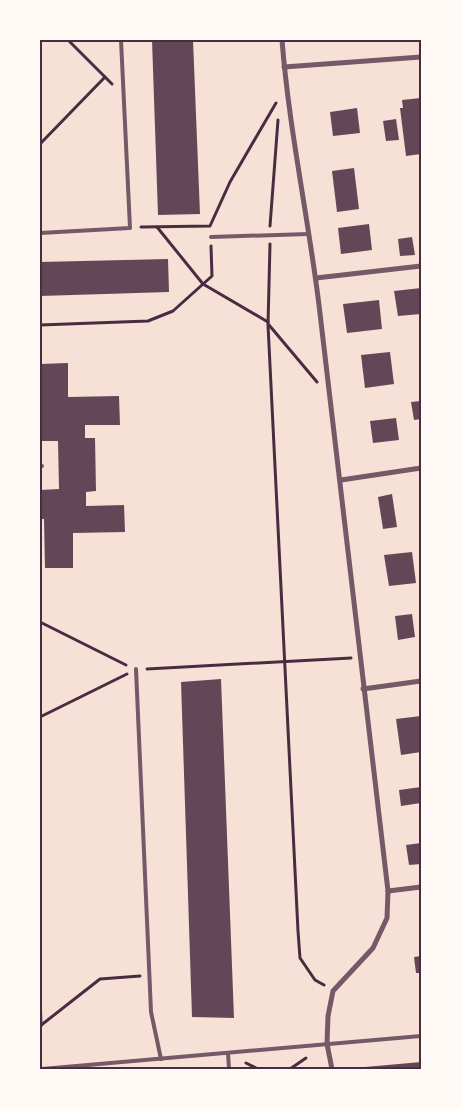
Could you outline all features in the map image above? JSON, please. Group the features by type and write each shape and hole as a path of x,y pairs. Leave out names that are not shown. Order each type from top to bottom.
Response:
{"street":[{"path":"282,40 284,67 316,278 331,398 363,689 388,891 387,918 373,948 333,991 328,1016 327,1044 332,1069"},
{"path":"284,67 421,56"},
{"path":"316,278 421,266"},
{"path":"341,480 421,468"},
{"path":"363,689 421,681"},
{"path":"388,891 421,887"}],"lane":[{"path":"40,232 130,228 121,40"},
{"path":"211,237 309,234"},
{"path":"136,669 151,1012 160,1059"},
{"path":"42,1069 421,1036"},
{"path":"228,1053 229,1069"}],"path":[{"path":"68,40 123,96"},
{"path":"40,144 105,77"},
{"path":"40,325 148,320 173,311 212,276 210,226 230,182 279,98 278,108"},
{"path":"278,118 270,235 269,324 300,958 315,980 333,991"},
{"path":"130,228 210,226"},
{"path":"157,227 203,284 269,324 331,398"},
{"path":"40,622 136,669"},
{"path":"40,717 136,669 360,658"},
{"path":"41,1026 100,979 150,975"},
{"path":"40,993 41,1026"}],"building":[{"path":"152,40 193,40 200,214 158,215"},
{"path":"421,98 421,154 406,156 400,108 403,108 402,100"},
{"path":"357,108 360,133 333,136 330,112"},
{"path":"396,119 399,140 386,141 383,121"},
{"path":"354,168 359,209 337,212 332,171"},
{"path":"369,224 372,250 341,254 338,228"},
{"path":"412,237 415,255 400,256 398,239"},
{"path":"168,259 169,292 40,296 40,262"},
{"path":"421,288 421,314 398,316 394,291"},
{"path":"379,300 382,329 347,333 343,304"},
{"path":"390,352 394,384 365,388 361,355"},
{"path":"68,363 68,397 119,396 120,425 85,425 85,438 95,438 96,491 86,492 86,506 124,505 125,532 73,533 73,568 45,568 44,519 40,519 40,490 59,489 58,441 40,441 40,364"},
{"path":"421,401 421,419 414,420 411,402"},
{"path":"396,418 399,440 373,443 370,421"},
{"path":"392,494 397,527 383,529 378,497"},
{"path":"412,552 416,583 389,586 384,555"},
{"path":"412,614 415,637 398,640 395,616"},
{"path":"221,679 234,1018 192,1017 181,682"},
{"path":"421,716 421,752 401,755 396,719"},
{"path":"421,787 421,803 401,806 399,790"},
{"path":"421,843 421,864 409,865 406,845"},
{"path":"421,956 421,973 416,973 414,957"},
{"path":"421,1062 421,1069 365,1069 365,1067"}]}
